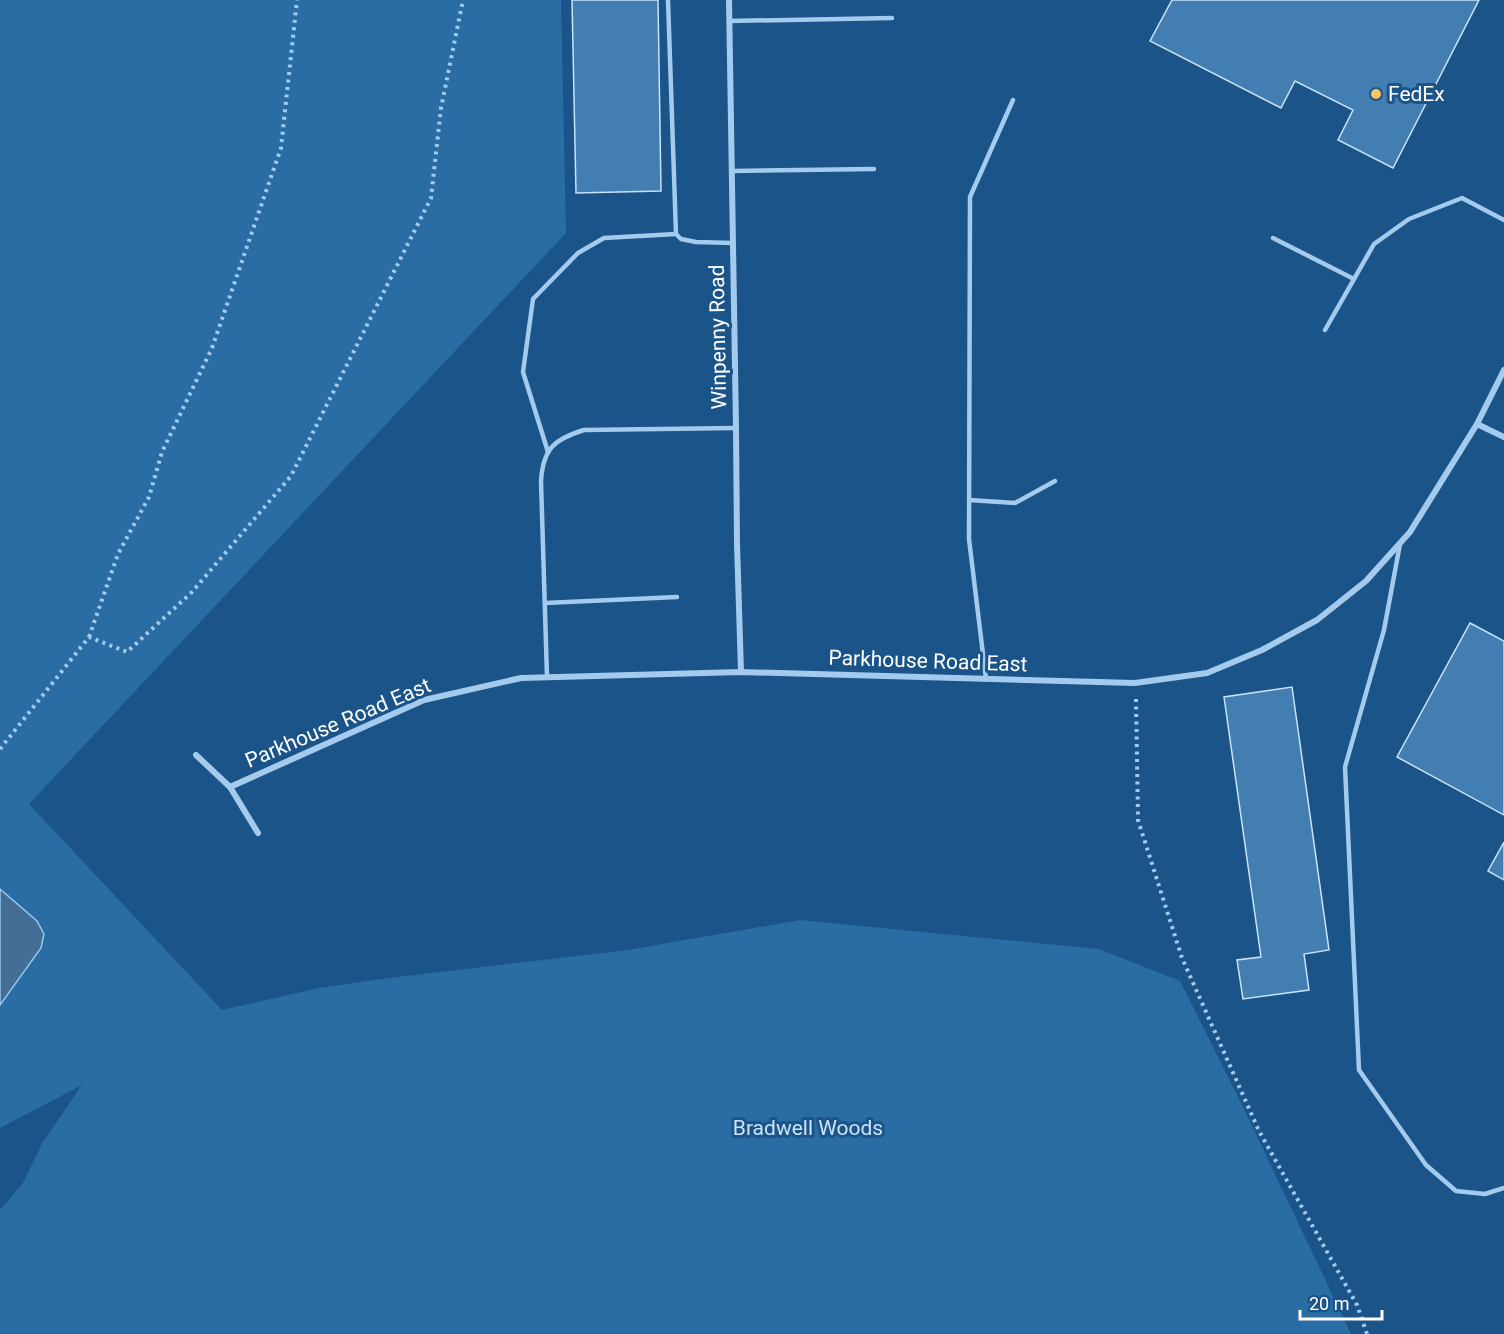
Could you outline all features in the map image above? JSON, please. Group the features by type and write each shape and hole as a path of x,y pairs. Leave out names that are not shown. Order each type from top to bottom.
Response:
{"street":[{"name":"Winpenny Road","path":"729,0 741,672"},
{"name":"Parkhouse Road East","path":"230,787 424,700 521,678 741,672 1135,683 1207,673 1262,650 1317,620 1366,581 1410,532 1477,424 1504,370"},
{"path":"1477,424 1504,437"},
{"name":"Parkhouse Road East","path":"196,755 230,787 258,833"}],"lane":[{"path":"668,0 676,234 681,239 696,242 733,243"},
{"path":"729,21 892,18"},
{"path":"986,679 969,539 970,198 1013,100"},
{"path":"732,171 874,169"},
{"path":"1325,330 1374,244 1409,219 1462,198 1504,220"},
{"path":"548,452 523,372 533,299 578,253 604,238 676,234"},
{"path":"1274,238 1354,279"},
{"path":"547,677 541,481 542,464 548,452 557,441 584,430 736,428"},
{"path":"969,500 1015,503 1054,481"},
{"path":"1400,543 1384,630 1345,767 1359,1070 1426,1165 1456,1191 1485,1194 1504,1188"},
{"path":"545,603 677,597"}],"path":[{"path":"0,749 89,637 118,554 149,498 162,452 212,348 280,148 297,0"},
{"path":"89,637 128,652 192,592 291,476 431,198 441,108 463,0"},
{"path":"1135,683 1138,820 1182,958 1259,1131 1356,1305 1367,1334"}],"green space":[{"name":"Bradwell Woods","path":"0,0 561,0 566,233 29,804 222,1010 319,988 628,950 800,920 1099,949 1180,981 1246,1113 1351,1334 0,1334 0,1210 23,1183 43,1142 82,1085 0,1128"}],"shaded area":[{"path":"0,889 37,921 44,934 41,948 0,1005"}],"building":[{"path":"572,0 658,0 661,191 576,193"},
{"name":"FedEx","path":"1172,0 1479,0 1393,168 1338,140 1353,110 1295,81 1281,108 1150,41"},
{"path":"1470,623 1504,641 1504,815 1397,757"},
{"path":"1292,687 1329,950 1304,954 1309,990 1243,999 1237,960 1261,957 1224,697"},
{"path":"1504,842 1504,880 1488,871"}],"place":[{"name":"FedEx","path":"1376,94"}]}
